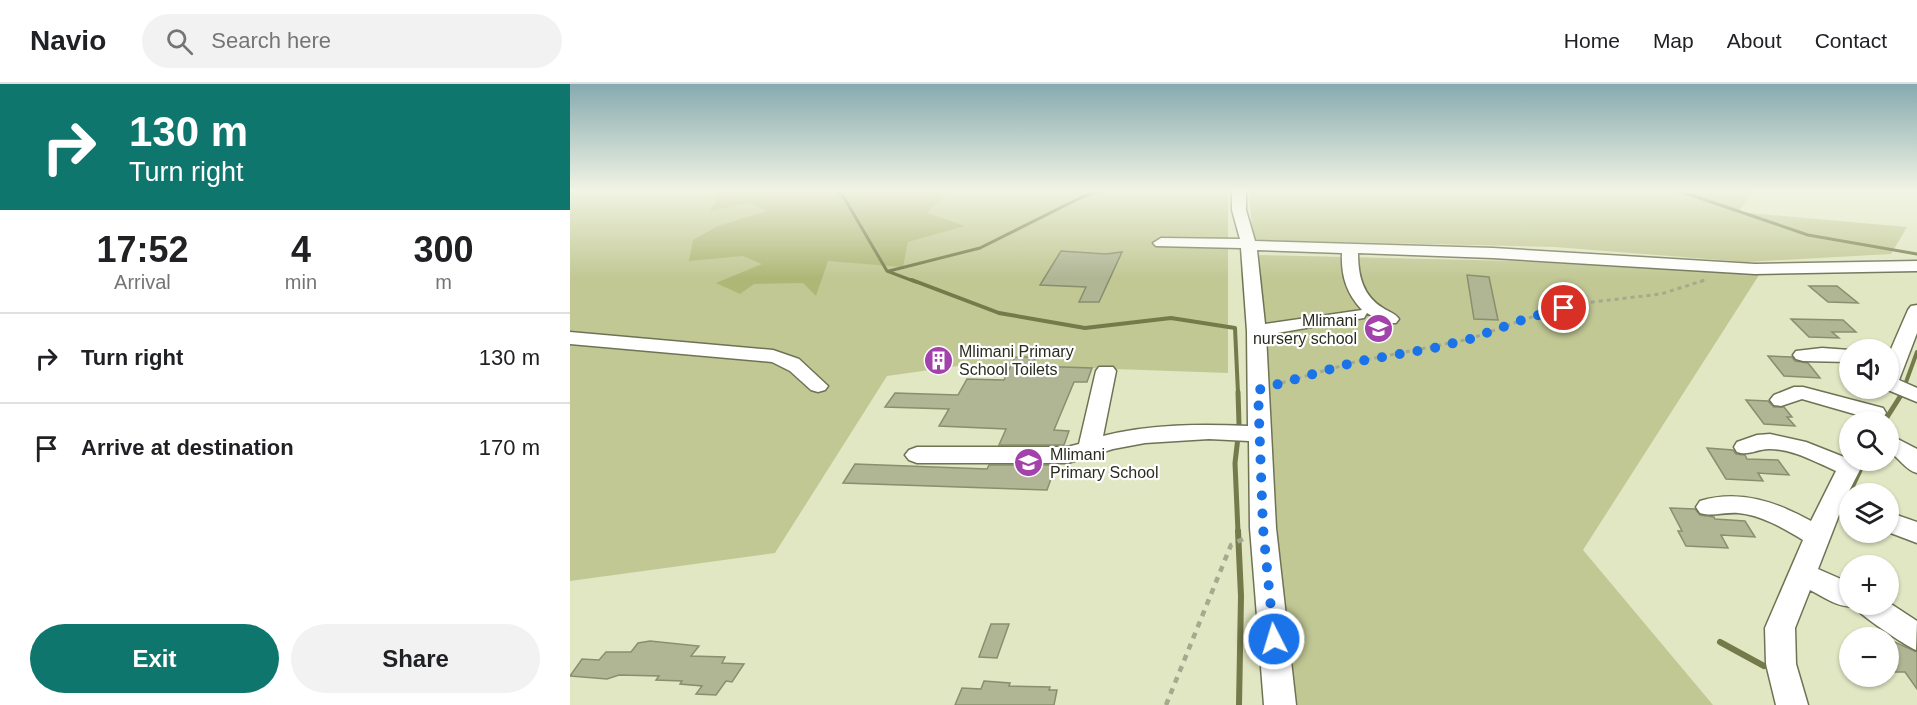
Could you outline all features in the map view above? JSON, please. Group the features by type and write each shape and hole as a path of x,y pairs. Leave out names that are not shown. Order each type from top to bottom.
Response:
{"street":[{"path":"1242,220 1249,245 1256,331 1263,528 1280,705"},
{"path":"1161,243 1237,242 1249,245 1493,253 1755,269 1917,266"},
{"path":"1350,248 1349,263 1356,290 1363,302 1379,315 1390,319"},
{"path":"1899,353 1917,310"},
{"path":"1256,331 1358,314"},
{"path":"570,338 772,356 791,362 818,386"},
{"path":"1803,356 1839,355"},
{"path":"1089,449 1106,371"},
{"path":"1899,381 1917,396"},
{"path":"1781,400 1794,393 1803,393 1853,411"},
{"path":"917,455 1068,455 1145,436 1209,432 1259,434"},
{"path":"1745,447 1755,442 1785,445 1839,460"},
{"path":"1899,448 1917,465"},
{"path":"1709,507 1732,503 1758,507 1791,520 1818,536"},
{"path":"1792,705 1781,664 1780,628 1818,536 1839,505"},
{"path":"1899,526 1917,533"},
{"path":"1801,574 1839,591"},
{"path":"1887,615 1916,637"}],"path":[{"path":"1258,390 1355,362 1443,346 1525,319 1584,303 1661,294 1711,279"},
{"path":"1166,705 1231,545 1263,528"}],"green space":[{"path":"570,220 1228,220 1228,373 972,364 887,376 775,553 570,581"},
{"path":"738,220 947,220 965,226 908,242 903,267 828,261 816,296 803,283 754,284 740,294 716,283 762,264 743,256 689,261 693,240 718,226"},
{"path":"1251,220 1828,220 1907,227 1891,254 1746,262 1555,247 1253,240"},
{"path":"1256,255 1517,261 1759,275 1583,550 1713,705 1291,705"}],"building":[{"path":"1061,251 1106,254 1122,252 1099,302 1079,302 1086,287 1040,285"},
{"path":"1467,275 1489,277 1498,320 1474,319"},
{"path":"1809,286 1837,286 1858,303 1828,302"},
{"path":"1791,319 1843,320 1856,332 1832,332 1839,338 1809,337"},
{"path":"1768,356 1792,357 1795,361 1808,363 1820,378 1784,376"},
{"path":"1015,357 1036,357 1032,366 1092,368 1087,382 1074,382 1054,430 1069,431 1064,445 999,445 1006,429 939,426 949,409 885,407 895,393 958,395 967,379 1004,380"},
{"path":"1746,400 1768,401 1774,407 1784,407 1792,417 1787,417 1795,426 1764,424"},
{"path":"1707,448 1733,450 1736,454 1745,455 1747,459 1778,460 1789,475 1758,473 1763,481 1726,479"},
{"path":"855,464 987,469 989,465 1056,465 1047,490 843,483"},
{"path":"1670,508 1695,509 1700,515 1715,519 1745,521 1755,537 1721,535 1728,548 1686,546 1678,531 1682,531"},
{"path":"991,624 1009,624 997,658 979,657"},
{"path":"650,641 699,646 691,656 725,657 722,663 744,664 732,682 726,681 716,695 696,694 702,686 680,684 682,681 656,680 659,676 619,675 607,679 570,676 582,659 599,660 606,652 631,652 638,643"},
{"path":"1899,644 1917,652 1917,689 1905,672 1899,672"},
{"path":"984,681 1010,683 1009,686 1050,687 1049,690 1057,690 1054,705 955,705 962,688 981,689"}],"waterway":[{"path":"857,220 887,271 916,282"},
{"path":"889,271 980,248 1036,220"},
{"path":"1764,220 1808,235 1917,254"},
{"path":"912,280 999,313 1085,328 1171,318 1235,328 1238,393"},
{"path":"1902,393 1917,352"},
{"path":"1238,392 1239,424"},
{"path":"1891,411 1903,392"},
{"path":"1238,437 1235,463 1238,532"},
{"path":"1854,483 1860,471"},
{"path":"1238,531 1241,596 1239,705"},
{"path":"1720,642 1764,666"}],"place":[{"name":"Mlimani nursery school","path":"1378,329"},
{"name":"Mlimani Primary School Toilets","path":"938,360"},
{"name":"Mlimani Primary School","path":"1029,463"}],"route":[{"path":"1274,639 1263,528 1258,390 1355,362 1470,339 1564,308"}]}
